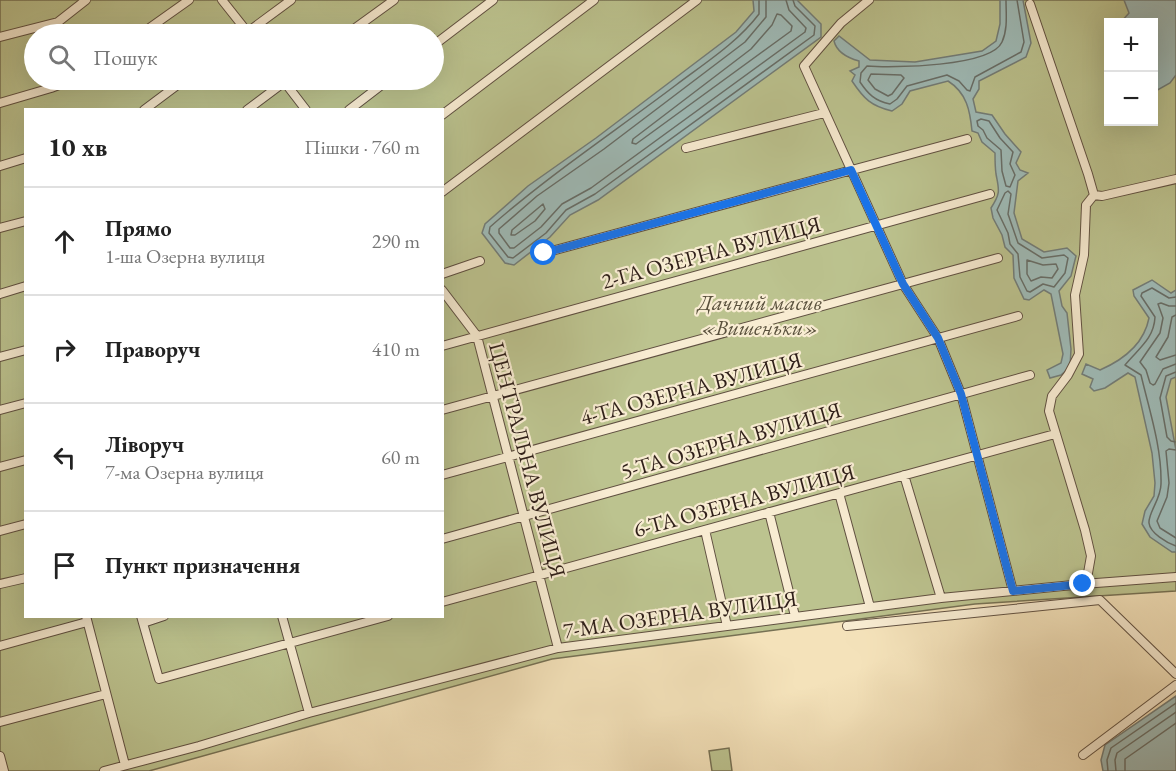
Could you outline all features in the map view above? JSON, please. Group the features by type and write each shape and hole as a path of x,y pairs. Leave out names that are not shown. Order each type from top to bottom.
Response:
{"street":[{"path":"51,24 58,22 86,0"},
{"path":"155,24 189,0"},
{"path":"222,0 240,24"},
{"path":"260,24 291,0"},
{"path":"361,24 394,0"},
{"path":"444,37 493,0"},
{"path":"444,113 594,0"},
{"path":"444,190 697,0"},
{"path":"869,0 841,23 804,66 903,284 938,338 961,394 1013,591"},
{"path":"1030,4 1094,195"},
{"path":"0,38 24,31"},
{"path":"0,103 44,90"},
{"path":"147,108 171,90"},
{"path":"250,108 272,90"},
{"path":"292,90 305,108"},
{"path":"352,108 375,90"},
{"path":"686,148 824,113"},
{"path":"544,253 967,139"},
{"path":"0,166 24,159"},
{"path":"1083,584 1091,556 1049,411 1052,396 1068,375 1079,354 1075,295 1084,255 1086,205 1094,195 1110,194 1176,179"},
{"name":"2-ГА ОЗЕРНА ВУЛИЦЯ","path":"444,345 990,194"},
{"path":"0,228 24,222"},
{"path":"444,409 998,258"},
{"path":"444,273 480,261"},
{"path":"0,294 24,287"},
{"name":"ЦЕНТРАЛЬНА ВУЛИЦЯ","path":"444,293 477,336 558,648"},
{"name":"4-ТА ОЗЕРНА ВУЛИЦЯ","path":"444,474 1018,316"},
{"path":"0,357 24,351"},
{"name":"5-ТА ОЗЕРНА ВУЛИЦЯ","path":"444,538 1030,375"},
{"path":"0,410 24,404"},
{"name":"6-ТА ОЗЕРНА ВУЛИЦЯ","path":"444,601 1055,434"},
{"path":"0,467 24,461"},
{"path":"904,475 941,598"},
{"path":"839,493 870,607"},
{"path":"769,512 795,616"},
{"path":"0,531 24,525"},
{"path":"705,530 727,626"},
{"path":"0,584 24,578"},
{"name":"7-МА ОЗЕРНА ВУЛИЦЯ","path":"104,771 200,746 309,713 558,648 941,598 1083,584 1176,578"},
{"path":"848,626 1100,600 1176,674"},
{"path":"283,618 309,713"},
{"path":"142,620 159,679 381,618"},
{"path":"0,646 87,619 125,765"},
{"path":"1083,755 1176,685"},
{"path":"0,722 106,694"},
{"path":"0,756 4,771"}],"green space":[{"name":"Дачний масив «Вишеньки»","path":"0,0 1176,0 1176,591 975,604 552,659 149,771 0,771"},
{"path":"729,748 732,771 712,771 709,751"}],"water":[{"path":"753,0 797,0 821,24 821,37 598,200 570,215 550,237 514,265 505,263 482,233 485,224 528,186 596,138 736,32 754,11"},
{"path":"1000,0 1023,0 1031,43 1026,57 979,81 979,89 973,99 976,112 992,115 1021,152 1016,163 1020,170 1028,173 1018,181 1014,213 1022,239 1044,252 1067,248 1076,256 1071,276 1059,291 1062,306 1067,313 1071,349 1070,367 1061,375 1050,378 1047,370 1061,363 1063,354 1051,294 1044,290 1029,300 1024,299 1014,278 1013,255 1005,247 991,208 998,191 995,153 982,142 978,133 972,131 969,110 963,97 948,81 910,91 902,104 892,111 879,107 864,97 852,81 855,75 850,71 859,67 859,61 843,54 834,41 839,36 870,60 915,62 982,51 996,41 1000,24"},
{"path":"1124,0 1176,0 1176,75 1170,83 1158,90 1158,18 1125,18 1129,13"},
{"path":"1152,280 1171,293 1176,290 1176,377 1171,379 1166,397 1176,450 1176,552 1172,552 1150,537 1142,524 1145,511 1154,496 1155,483 1152,453 1135,377 1128,373 1105,388 1094,391 1090,387 1093,379 1082,374 1086,364 1100,370 1124,356 1137,343 1149,318 1134,296 1133,290"},
{"path":"1176,696 1176,771 1103,771 1101,760 1105,745"}],"route":[{"path":"544,253 851,170 903,284 938,338 961,394 1013,591 1083,584"}]}
